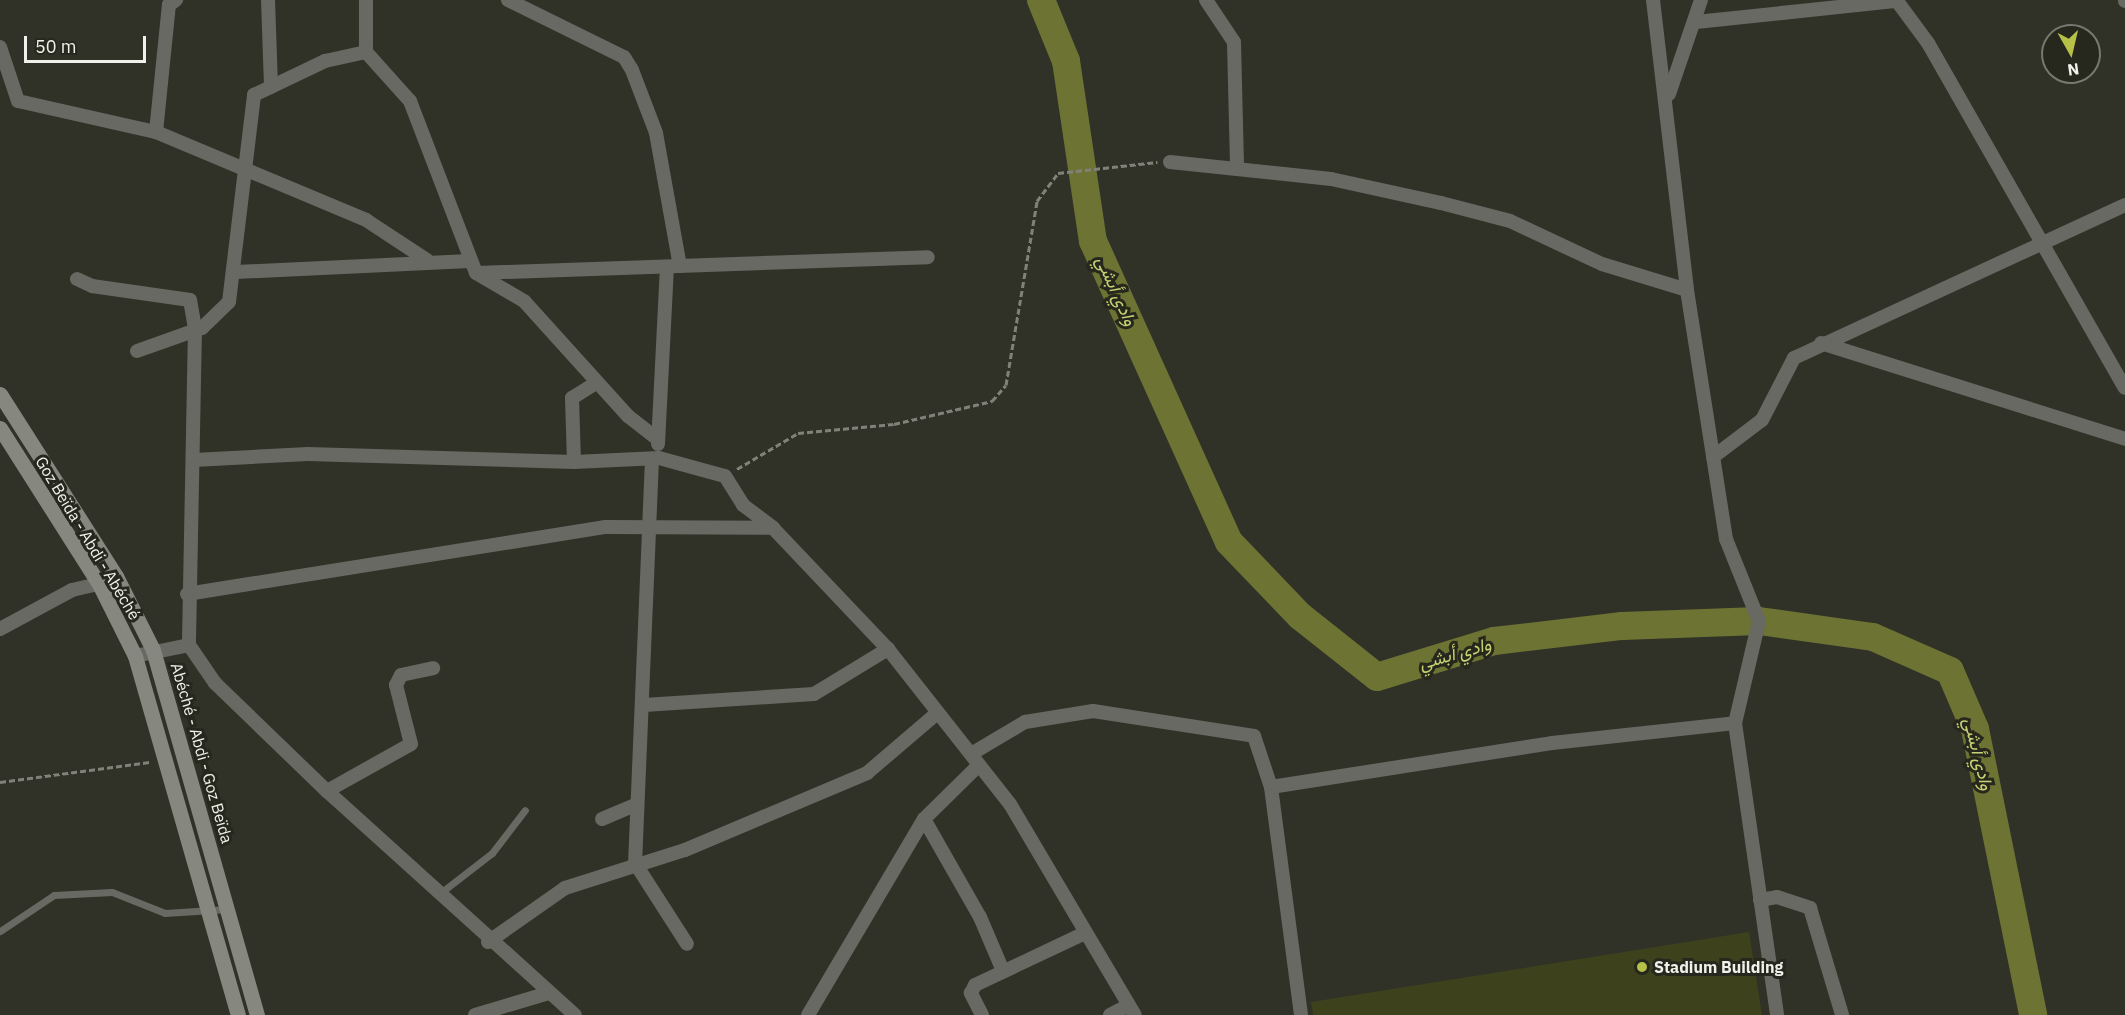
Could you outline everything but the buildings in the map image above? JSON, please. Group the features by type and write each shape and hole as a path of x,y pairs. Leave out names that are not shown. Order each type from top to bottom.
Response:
{"main road":[{"name":"Abéché - Abdi - Goz Beïda","path":"0,394 111,567 153,650 257,1015"},
{"name":"Goz Beïda - Abdi - Abéché","path":"0,428 99,584 135,656 167,759 238,1015"},
{"path":"9,442 25,432"}],"street":[{"path":"156,132 168,5 176,0"},
{"path":"268,0 271,87"},
{"path":"366,0 366,52 410,101 473,267 524,302 596,383 657,439"},
{"path":"508,0 624,57 647,96 656,133 674,266 647,526 644,705 635,863 687,944"},
{"path":"1206,0 1234,42 1237,167"},
{"path":"1653,0 1668,97 1687,290 1726,539 1759,621 1735,723 1777,1015"},
{"path":"1668,97 1696,22 1701,0"},
{"path":"1696,22 1897,1 1928,43 2125,388"},
{"path":"0,46 18,101 156,132 245,173 366,220 427,260"},
{"path":"137,351 214,320 229,302 236,272 254,95 325,61 366,52"},
{"path":"1170,162 1237,167 1331,179 1510,221 1602,264 1687,290"},
{"path":"1713,457 1762,420 1794,358 1821,343 2125,205"},
{"path":"236,272 427,260 473,267 674,266 928,257"},
{"path":"77,279 92,286 190,300 195,328 194,460 187,594 189,645 215,683 327,791 488,942 575,1015"},
{"path":"1821,343 2125,439"},
{"path":"574,462 572,398 596,383"},
{"path":"194,460 308,454 574,462 655,458 725,476 744,505 773,528 888,649 936,714 975,759 1016,813 1131,1010 1110,1015"},
{"path":"187,594 606,527 773,528"},
{"path":"0,629 72,590 99,584"},
{"path":"135,656 153,650 189,645"},
{"path":"644,705 814,694 888,649"},
{"path":"327,791 411,744 396,685 401,675 433,668"},
{"path":"808,1015 924,819 975,759 1025,722 1093,711 1144,716 1254,736 1271,787 1301,1015"},
{"path":"488,942 554,893 635,863 717,838 867,773 936,714"},
{"path":"1271,787 1552,743 1735,723"},
{"path":"602,819 638,804"},
{"path":"924,819 980,917 1003,971"},
{"path":"1760,900 1777,897 1810,908 1842,1015"},
{"path":"982,1015 971,988 1084,933"},
{"path":"475,1015 549,993"}],"lane":[{"path":"439,894 492,853 525,810"},
{"path":"0,931 54,895 112,892 165,913 210,912 228,909"}],"path":[{"path":"725,476 798,433 894,424 992,401 1006,385 1037,201 1058,173 1122,162 1170,162"},
{"path":"0,782 167,759"}],"green space":[{"name":"Stadium Building","path":"1749,932 1762,1015 1313,1015 1311,1002"}],"waterway":[{"name":"وادي أبشي","path":"1041,0 1066,61 1093,241 1229,542 1300,616 1377,677 1494,641 1622,626 1759,621 1873,637 1950,671 1975,729 2033,1015"}],"place":[{"name":"Stadium Building","path":"1642,967"}]}
